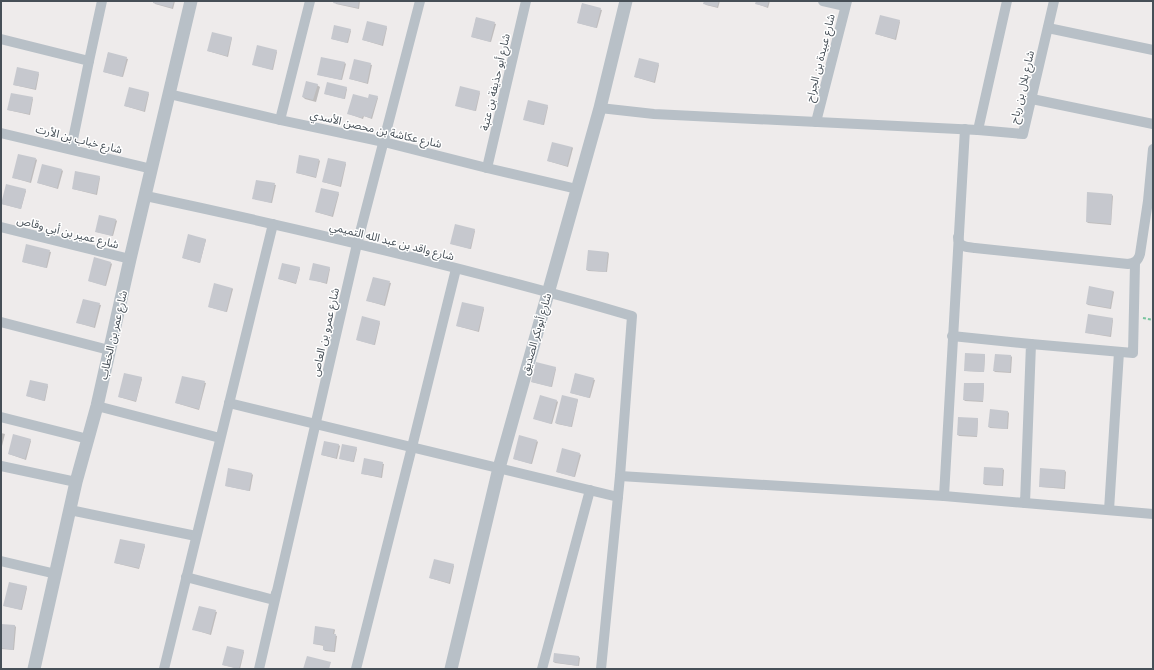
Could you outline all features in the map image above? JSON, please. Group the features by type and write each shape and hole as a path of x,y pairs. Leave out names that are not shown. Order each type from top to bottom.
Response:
{"street":[{"path":"71,149 102,1"},
{"name":"شارع عمر بن الخطاب","path":"34,669 76,482 97,406 191,1"},
{"path":"280,120 310,1"},
{"name":"شارع عمرو بن العاص","path":"259,669 357,244 420,1"},
{"name":"شارع أبو حذيفة بن عتبة","path":"487,168 526,1"},
{"name":"شارع أبوبكر الصديق","path":"451,669 499,468 600,108 626,1"},
{"path":"823,1 846,4"},
{"path":"600,108 654,114 816,122 964,133 978,130 1007,1"},
{"name":"شارع بلال بن رباح","path":"978,130 1024,134 1054,1"},
{"name":"شارع عبيدة بن الجراح","path":"816,122 846,4"},
{"path":"1048,28 1153,50"},
{"path":"1,39 89,61"},
{"name":"شارع عكاشة بن محصن الأسدي","path":"169,94 384,142 577,189"},
{"path":"1032,99 1153,124"},
{"name":"شارع خباب بن الأرت","path":"1,133 152,169"},
{"path":"964,133 958,240 960,244 975,248 1128,264 1139,259 1150,202 1153,149"},
{"path":"944,496 964,133"},
{"name":"شارع واقد بن عبد الله التميمي","path":"146,196 273,224 456,268 632,316 620,476"},
{"path":"164,669 273,224"},
{"name":"شارع عمير بن أبي وقاص","path":"1,227 130,260"},
{"path":"952,336 1133,353 1135,262"},
{"path":"356,669 456,268"},
{"path":"1,322 109,350"},
{"path":"1025,503 1030,344"},
{"path":"1109,510 1119,352"},
{"path":"229,403 618,496"},
{"path":"97,406 220,438"},
{"path":"1,417 88,439"},
{"path":"186,577 274,600 311,443"},
{"path":"1,466 76,482"},
{"path":"601,669 620,476 944,496 1153,514"},
{"path":"542,669 590,490"},
{"path":"70,510 196,536"},
{"path":"1,561 56,574"}],"building":[{"path":"153,1 174,1 172,8 153,3"},
{"path":"334,1 359,1 358,8 333,3"},
{"path":"704,1 719,1 717,7 703,4"},
{"path":"756,1 769,1 767,7 755,4"},
{"path":"582,3 601,8 596,28 577,23"},
{"path":"880,15 900,20 895,39 875,34"},
{"path":"476,17 495,22 490,42 471,37"},
{"path":"367,21 387,26 382,45 362,40"},
{"path":"334,25 351,29 347,43 331,39"},
{"path":"212,32 232,37 227,56 207,51"},
{"path":"257,45 277,50 272,70 252,65"},
{"path":"108,52 127,57 122,77 103,72"},
{"path":"321,57 345,62 341,80 317,75"},
{"path":"639,58 659,63 654,82 634,77"},
{"path":"354,59 371,63 367,83 349,79"},
{"path":"17,67 39,72 35,89 13,85"},
{"path":"306,81 318,84 313,100 302,97"},
{"path":"327,82 347,87 344,99 324,94"},
{"path":"460,86 480,91 475,111 455,106"},
{"path":"129,87 149,92 144,111 124,106"},
{"path":"11,93 33,97 29,114 7,110"},
{"path":"353,94 368,98 369,94 378,96 371,118 363,116 362,118 347,114"},
{"path":"528,100 548,105 543,125 523,120"},
{"path":"552,142 572,147 567,166 547,161"},
{"path":"18,154 36,158 30,182 12,178"},
{"path":"299,155 319,159 316,177 296,173"},
{"path":"328,158 346,162 340,186 322,182"},
{"path":"42,164 62,169 57,188 37,183"},
{"path":"75,171 100,176 96,194 72,189"},
{"path":"256,180 275,183 271,203 252,199"},
{"path":"6,184 26,189 21,209 1,204"},
{"path":"321,188 339,192 332,216 315,212"},
{"path":"1087,192 1112,194 1111,224 1086,222"},
{"path":"99,215 116,219 112,236 95,232"},
{"path":"455,224 475,229 470,249 450,244"},
{"path":"188,234 206,239 200,263 182,258"},
{"path":"26,244 50,250 46,268 22,262"},
{"path":"588,250 608,252 606,272 586,270"},
{"path":"94,257 111,262 105,286 88,281"},
{"path":"282,263 300,267 296,283 278,279"},
{"path":"313,263 330,267 326,283 309,280"},
{"path":"373,277 390,281 384,305 366,301"},
{"path":"214,283 232,288 226,312 208,307"},
{"path":"1089,286 1113,291 1110,308 1086,304"},
{"path":"83,299 100,303 94,327 76,323"},
{"path":"462,302 484,307 478,331 456,326"},
{"path":"1088,314 1113,318 1110,336 1085,333"},
{"path":"362,316 380,321 374,345 356,340"},
{"path":"965,353 985,354 984,372 964,371"},
{"path":"995,354 1011,355 1010,372 993,371"},
{"path":"536,362 556,367 551,387 531,382"},
{"path":"124,373 142,377 136,401 118,397"},
{"path":"575,373 594,378 589,398 570,393"},
{"path":"182,376 205,381 199,409 175,403"},
{"path":"30,380 48,384 44,401 26,396"},
{"path":"964,383 984,383 983,401 963,400"},
{"path":"540,395 557,400 551,424 533,419"},
{"path":"562,395 578,399 571,427 555,423"},
{"path":"990,409 1008,411 1007,429 988,427"},
{"path":"958,417 978,418 977,436 957,435"},
{"path":"13,434 31,439 25,459 8,454"},
{"path":"519,435 537,440 531,464 513,459"},
{"path":"324,441 339,444 336,458 321,455"},
{"path":"342,444 357,447 353,462 339,459"},
{"path":"562,448 580,453 574,477 556,472"},
{"path":"364,458 383,462 381,477 361,474"},
{"path":"984,467 1003,468 1002,486 983,484"},
{"path":"228,468 252,473 249,491 225,486"},
{"path":"1040,468 1065,470 1064,488 1039,487"},
{"path":"120,539 145,544 139,568 114,563"},
{"path":"434,559 454,564 449,583 429,578"},
{"path":"9,582 27,586 21,610 3,606"},
{"path":"199,606 216,610 210,634 192,630"},
{"path":"1,624 15,625 13,650 1,648"},
{"path":"315,626 334,629 333,634 336,634 334,651 323,650 323,645 313,644"},
{"path":"227,646 244,650 239,669 222,665"},
{"path":"554,653 579,656 578,666 553,662"},
{"path":"307,656 331,662 329,669 303,669"}]}
